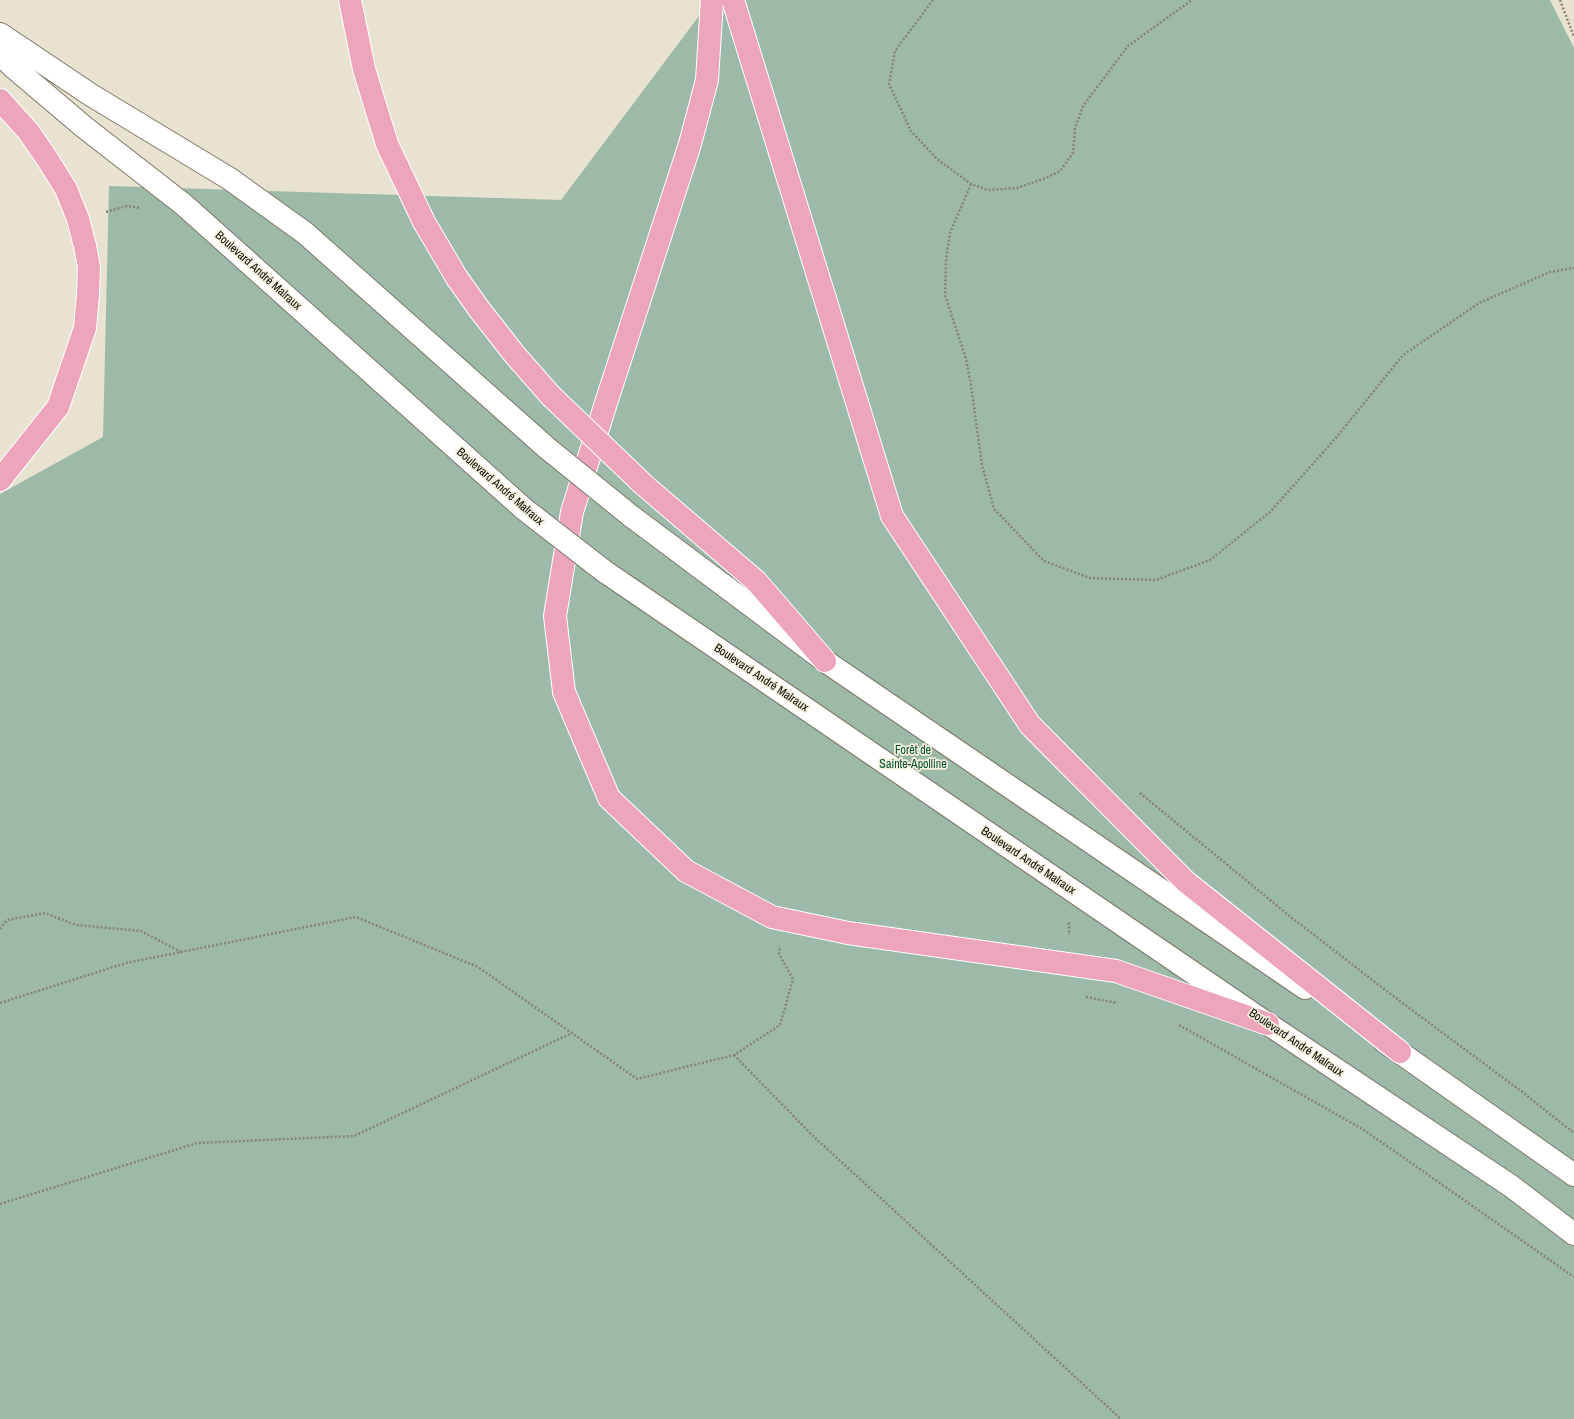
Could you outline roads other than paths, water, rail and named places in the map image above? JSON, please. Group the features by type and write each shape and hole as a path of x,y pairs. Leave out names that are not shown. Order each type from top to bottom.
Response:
{"main road":[{"path":"350,0 364,69 387,144 424,222 457,278 479,309 515,356 551,396 644,486 756,581 825,661"},
{"path":"712,0 707,80 690,144 572,512 555,616 564,692 609,798 686,871 772,917 848,933 1116,971 1268,1024"},
{"path":"733,0 892,516 1030,725 1186,882 1400,1052"},
{"path":"0,100 28,131 66,189 78,219 86,246 89,267 85,328 58,407 0,480"}],"street":[{"path":"0,34 91,95 230,179 305,233 547,448 631,516 825,661 1400,1052 1574,1175"},
{"name":"Boulevard André Malraux","path":"0,54 78,122 183,204 524,509 604,571 1268,1024 1511,1186 1574,1234"}],"park label":[{"name":"Forêt de Sainte-Apolline","path":"913,758"}]}
